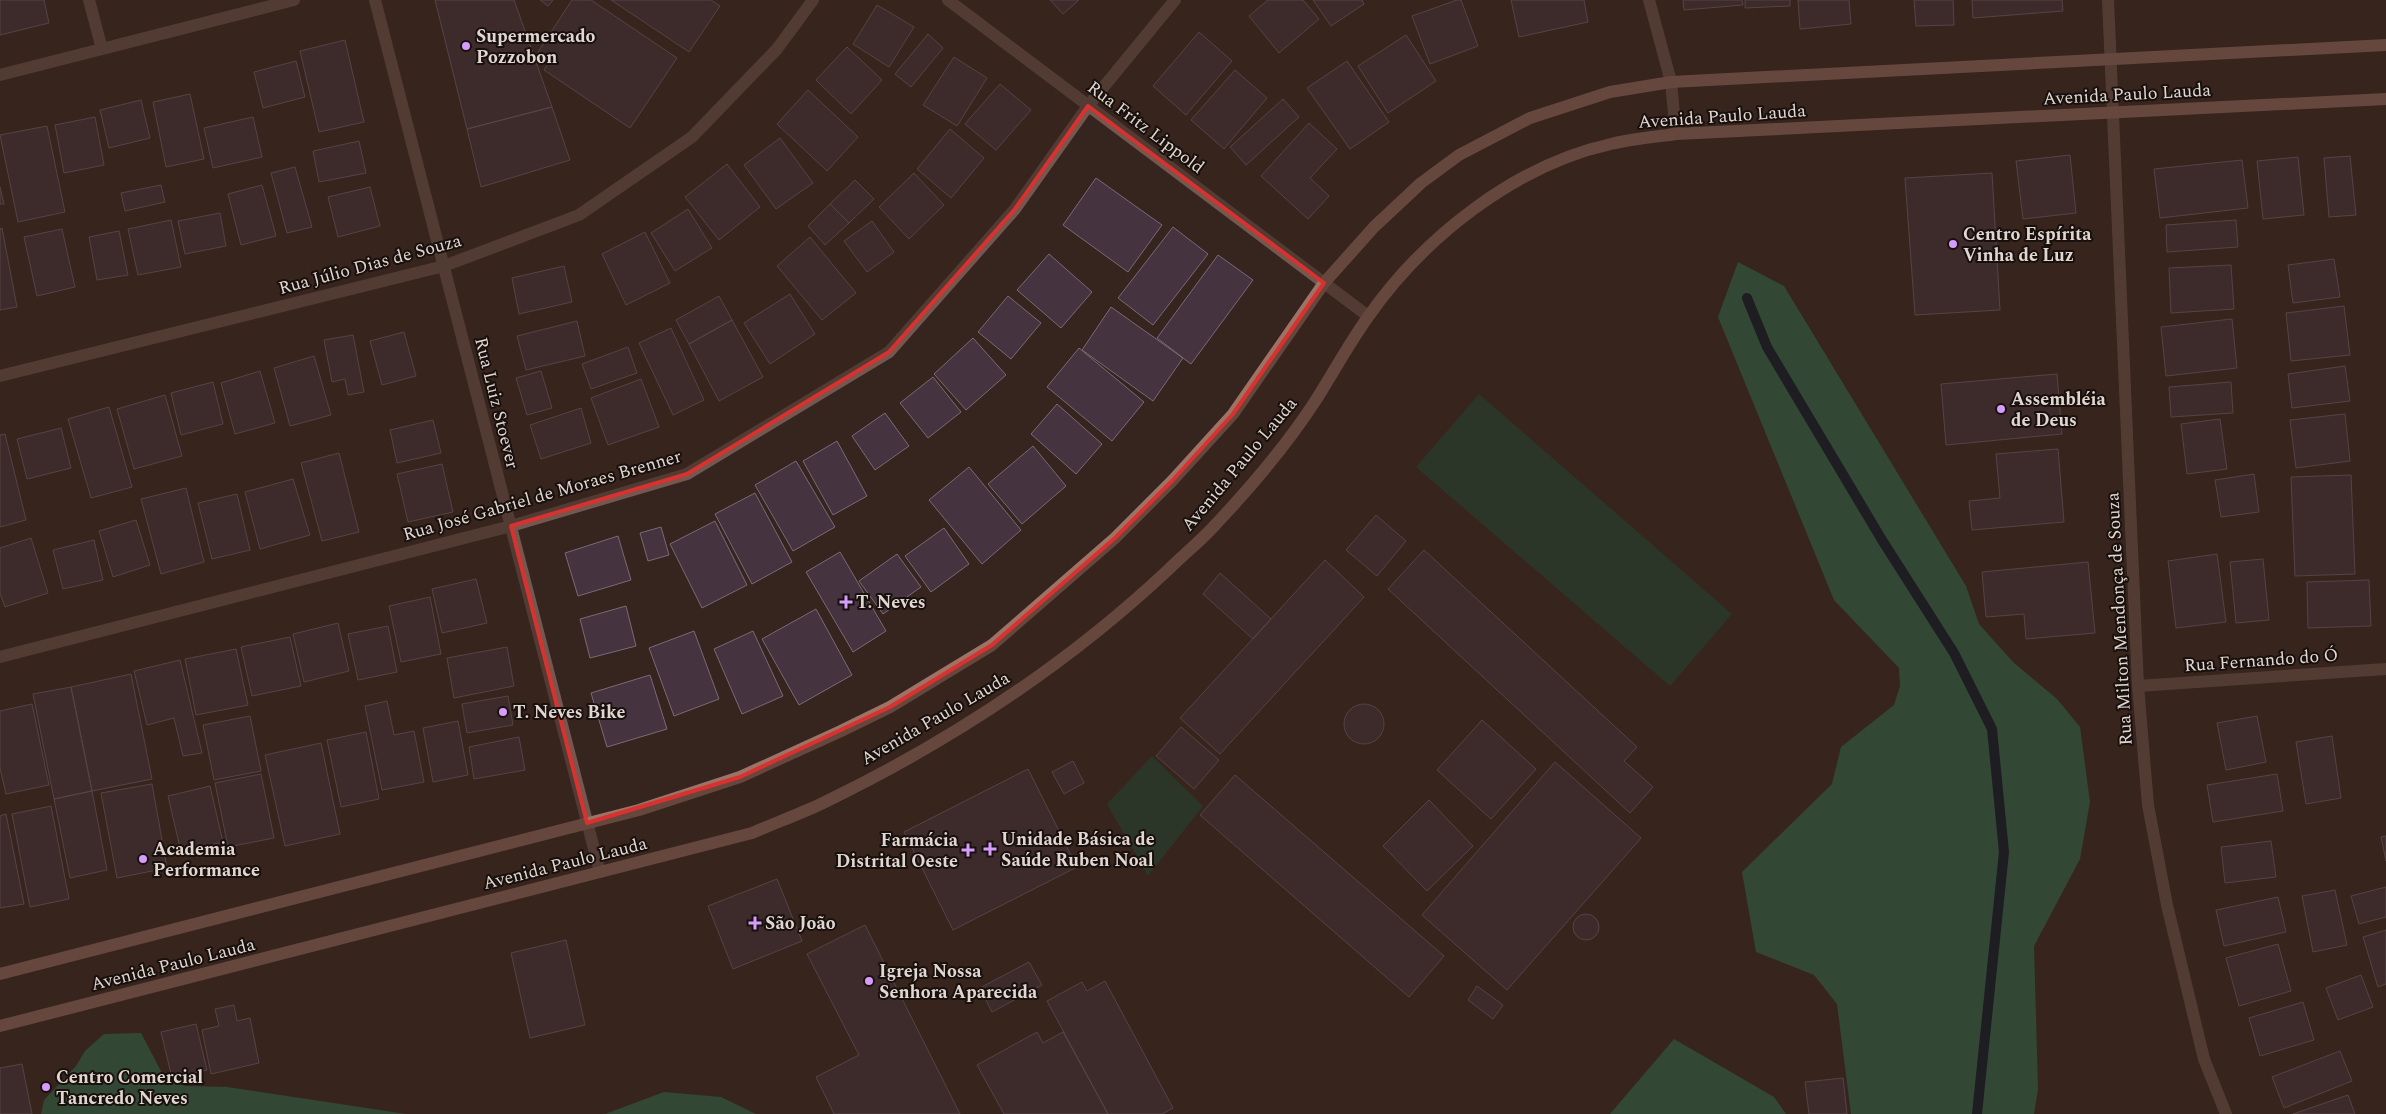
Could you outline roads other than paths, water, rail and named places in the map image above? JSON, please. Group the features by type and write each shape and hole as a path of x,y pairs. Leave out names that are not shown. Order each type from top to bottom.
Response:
{"main road":[{"name":"Avenida Paulo Lauda","path":"0,974 640,810 740,777 890,707 992,645 1115,538 1172,481 1233,414 1324,283 1374,227 1421,183 1459,154 1530,118 1610,92 1671,82 2386,45"},
{"name":"Avenida Paulo Lauda","path":"0,1026 752,833 823,803 931,745 1012,696 1124,610 1216,525 1294,432 1368,316 1406,269 1449,228 1487,198 1540,170 1574,155 1610,144 1676,134 2386,99"}],"street":[{"path":"89,0 102,49"},
{"path":"0,75 294,0"},
{"name":"Rua Luiz Stoever","path":"375,0 600,872"},
{"name":"Rua Júlio Dias de Souza","path":"0,376 444,266 579,214 692,137 777,49 813,0"},
{"name":"Rua Fritz Lippold","path":"948,0 1368,316"},
{"name":"Rua José Gabriel de Moraes Brenner","path":"0,657 511,526 687,474 889,352 1015,209 1088,106 1175,0"},
{"path":"1649,0 1671,82 1676,134"},
{"path":"2108,0 2111,59"},
{"name":"Rua Milton Mendonça de Souza","path":"2111,59 2138,686 2148,805 2167,905 2204,1060 2226,1114"},
{"name":"Rua Fernando do Ó","path":"2138,686 2386,669"}],"waterway":[{"path":"1747,298 1767,347 1882,540 1954,653 1992,729 2004,852 1977,1114"}],"place":[{"name":"Supermercado Pozzobon","path":"466,46"},
{"name":"Centro Espírita Vinha de Luz","path":"1953,244"},
{"name":"Assembléia de Deus","path":"2001,409"},
{"name":"T. Neves","path":"846,602"},
{"name":"T. Neves Bike","path":"503,712"},
{"name":"Unidade Básica de Saúde Ruben Noal","path":"990,849"},
{"name":"Farmácia Distrital Oeste","path":"968,850"},
{"name":"Academia Performance","path":"143,859"},
{"name":"São João","path":"755,923"},
{"name":"Igreja Nossa Senhora Aparecida","path":"869,981"},
{"name":"Centro Comercial Tancredo Neves","path":"46,1087"}]}
